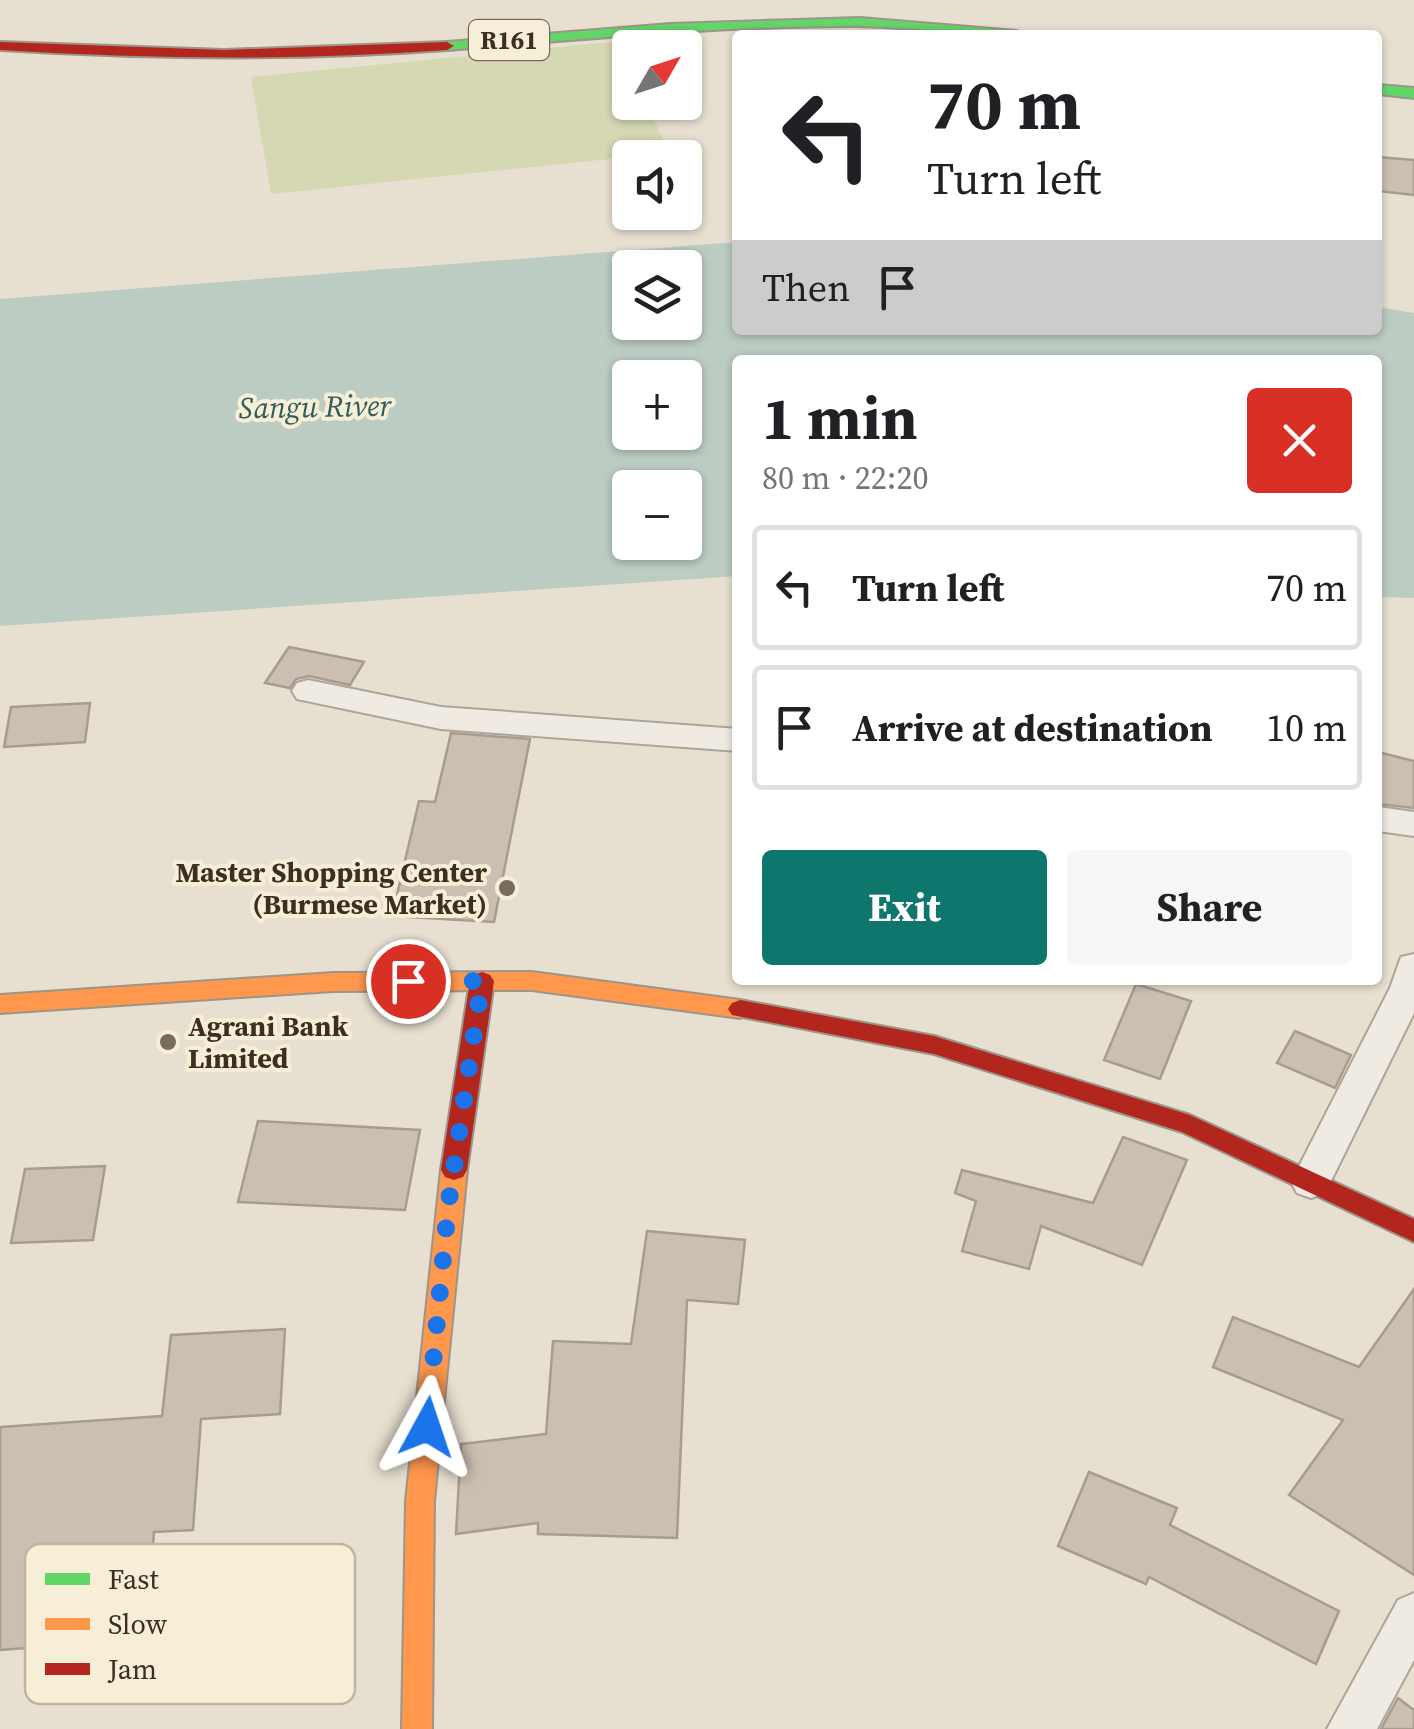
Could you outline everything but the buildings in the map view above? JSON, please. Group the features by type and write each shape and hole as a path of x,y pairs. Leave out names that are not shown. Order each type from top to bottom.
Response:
{"street":[{"name":"R161","path":"0,46 78,51 361,53 670,28 860,22 957,30"},
{"path":"1382,90 1414,93"},
{"path":"308,690 441,718 732,740"},
{"path":"1382,820 1414,824"},
{"path":"1311,1182 1408,988 1414,967"},
{"path":"0,1004 333,982 532,980 718,1005 934,1045 1190,1125 1414,1230"},
{"path":"417,1729 420,1501 448,1207 482,981"},
{"path":"1351,1729 1414,1615"}],"green space":[{"path":"612,42 612,120 654,120 663,140 612,140 612,159 271,194 251,77"}],"water":[{"name":"Sangu River","path":"732,242 732,335 1382,335 1382,308 1414,313 1414,598 1382,597 1382,355 732,355 732,576 0,626 0,299 612,252 612,340 702,340 702,250 634,250"}],"traffic: fast":[{"path":"447,46 670,28 860,22 957,30"},
{"path":"1382,90 1414,93"}],"traffic: slow":[{"path":"0,1004 333,982 532,981 740,1009"},
{"path":"417,1729 420,1501 454,1170"}],"traffic: jam":[{"path":"0,46 224,54 447,46"},
{"path":"454,1170 482,981"},
{"path":"740,1009 934,1045 1190,1125 1414,1231"}],"place":[{"name":"Master Shopping Center (Burmese Market)","path":"507,888"},
{"name":"Agrani Bank Limited","path":"168,1042"}],"route":[{"path":"408,981 482,981 448,1207 427,1427"}]}
